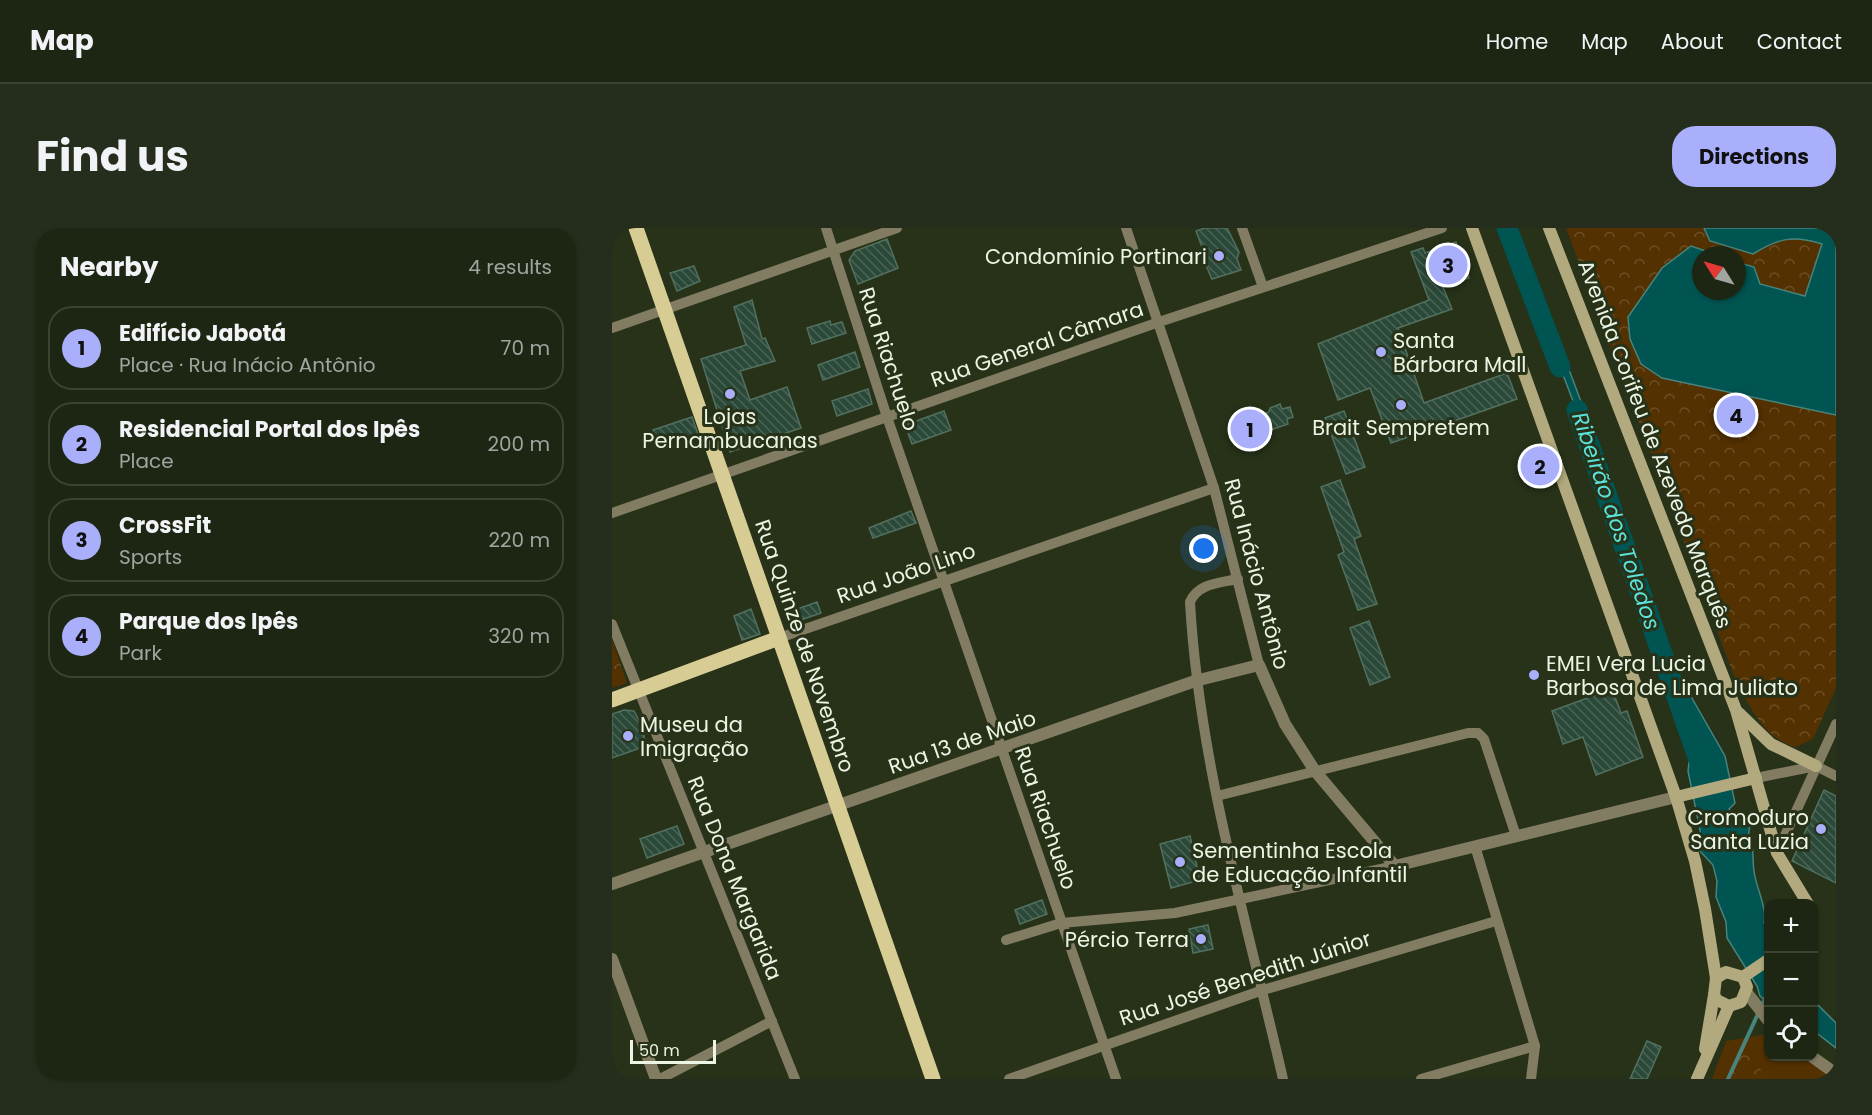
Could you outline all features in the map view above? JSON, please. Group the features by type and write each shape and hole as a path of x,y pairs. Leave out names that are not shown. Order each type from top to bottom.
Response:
{"main road":[{"name":"Rua Quinze de Novembro","path":"636,228 933,1079"},
{"path":"1472,228 1682,795 1716,978 1699,1073"},
{"name":"Avenida Corifeu de Azevedo Marquês","path":"1549,228 1736,710 1750,779 1777,853 1806,899"},
{"name":"Rua João Lino","path":"612,700 779,638"},
{"path":"1736,710 1771,744 1816,766"},
{"path":"1682,795 1750,779"},
{"path":"1716,978 1726,972 1745,975 1764,963"},
{"path":"1699,1073 1733,1005 1747,993 1745,975"},
{"path":"1714,995 1722,1004 1733,1005"}],"street":[{"name":"Rua Riachuelo","path":"826,228 887,417 1116,1079"},
{"path":"612,328 897,228"},
{"name":"Rua Inácio Antônio","path":"1126,228 1214,488 1259,665 1285,724 1315,771 1395,866"},
{"path":"1242,228 1263,287"},
{"name":"Rua General Câmara","path":"612,513 1159,322 1442,228"},
{"name":"Rua João Lino","path":"779,638 1214,488"},
{"path":"1238,579 1207,585 1193,595 1190,602 1195,681 1217,796 1283,1079"},
{"name":"Rua Dona Margarida","path":"612,624 795,1079"},
{"name":"Rua 13 de Maio","path":"612,884 1195,681 1259,665"},
{"path":"1777,853 1836,724"},
{"path":"1217,796 1468,733 1478,733 1484,739 1516,836"},
{"path":"1750,779 1816,766 1836,776"},
{"path":"1006,940 1061,923 1176,913 1240,900 1395,866 1682,795"},
{"path":"1475,846 1535,1046 1531,1079"},
{"name":"Rua José Benedith Júnior","path":"1009,1079 1263,990 1496,921"},
{"path":"612,959 658,1079 772,1021"},
{"path":"1747,993 1764,1016"},
{"path":"1733,1005 1758,1009"},
{"path":"1421,1079 1535,1046"},
{"path":"1818,1061 1836,1074"}],"green space":[{"path":"1566,228 1836,228 1836,688 1813,739 1796,747 1775,737 1753,712 1736,681"},
{"path":"612,640 627,683 612,688"},
{"path":"1764,1035 1764,1061 1808,1061 1835,1079 1712,1079 1726,1041"},
{"path":"1744,1044 1767,1079 1728,1079"}],"water":[{"path":"1507,228 1512,228 1527,257 1608,474 1677,672 1725,756 1735,803 1729,809 1736,818 1750,825 1748,837 1764,910 1764,1000 1727,938 1726,922 1716,897 1717,881 1713,865 1699,850 1700,830 1688,771 1692,738 1639,594 1586,435"},
{"path":"1704,228 1836,228 1836,415 1662,378 1641,364 1630,339 1628,317 1662,268 1691,246 1692,300 1746,300 1746,265 1754,267 1760,284 1805,296 1822,244 1794,239 1779,241 1753,254 1746,252 1746,246 1727,246 1710,241"},
{"path":"1818,1005 1836,1023 1836,1048 1818,1034"}],"building":[{"name":"Condomínio Portinari","path":"1205,228 1227,228 1239,252 1237,259 1241,270 1212,279 1200,252 1202,247 1196,231"},
{"path":"887,239 898,268 858,284 849,260 855,251"},
{"name":"Santa Bárbara Mall","path":"1456,242 1469,278 1443,287 1452,309 1398,328 1424,403 1507,373 1517,399 1391,443 1370,388 1338,400 1318,344 1429,300 1411,252 1423,248 1425,253"},
{"path":"694,266 700,281 677,291 670,273"},
{"path":"752,300 762,339 765,338 775,361 740,371 750,400 787,387 801,428 730,452 701,359 746,345 734,307"},
{"path":"830,321 831,325 842,322 846,333 812,344 807,328"},
{"path":"855,352 860,367 823,380 818,365"},
{"path":"868,389 872,404 837,416 832,401"},
{"path":"1280,404 1282,409 1290,407 1293,417 1287,419 1288,424 1245,439 1243,434 1237,436 1233,426 1241,423 1239,418 1261,415"},
{"path":"944,411 951,430 912,444 905,425"},
{"path":"1344,411 1365,467 1346,474 1325,418"},
{"path":"692,417 698,434 660,448 653,430"},
{"path":"1543,455 1550,473 1537,478 1531,460"},
{"path":"1340,480 1361,536 1354,539 1377,604 1358,610 1338,555 1344,552 1321,487"},
{"path":"911,511 916,523 873,538 869,528"},
{"path":"817,602 821,613 792,623 789,612"},
{"path":"751,609 760,634 742,640 734,616"},
{"path":"1369,621 1390,677 1370,685 1350,628"},
{"path":"1612,689 1621,713 1627,711 1643,757 1596,775 1583,737 1563,744 1552,711"},
{"name":"Museu da Imigração","path":"624,710 634,711 642,726 646,746 612,758 612,714"},
{"name":"Cromoduro Santa Luzia","path":"1824,790 1836,796 1836,883 1792,861"},
{"path":"677,826 684,844 647,858 640,839"},
{"path":"1190,836 1200,880 1171,888 1160,844"},
{"path":"1042,900 1047,914 1020,924 1015,910"},
{"name":"Pércio Terra","path":"1208,925 1213,949 1193,953 1189,929"},
{"path":"1647,1041 1661,1047 1647,1079 1630,1079"}],"waterway":[{"name":"Ribeirão dos Toledos","path":"1507,228 1560,367"},
{"name":"Ribeirão dos Toledos","path":"1577,410 1699,760"},
{"path":"1728,1079 1764,1001"}],"place":[{"name":"Condomínio Portinari","path":"1219,256"},
{"name":"CrossFit","path":"1448,265"},
{"name":"Santa Bárbara Mall","path":"1381,352"},
{"name":"Lojas Pernambucanas","path":"730,394"},
{"name":"Brait Sempretem","path":"1401,405"},
{"name":"Parque dos Ipês","path":"1736,415"},
{"name":"Edifício Jabotá","path":"1250,429"},
{"name":"Residencial Portal dos Ipês","path":"1540,466"},
{"name":"EMEI Vera Lucia Barbosa de Lima Juliato","path":"1534,675"},
{"name":"Museu da Imigração","path":"628,736"},
{"name":"Cromoduro Santa Luzia","path":"1821,829"},
{"name":"Sementinha Escola de Educação Infantil","path":"1180,862"},
{"name":"Pércio Terra","path":"1201,939"}]}
